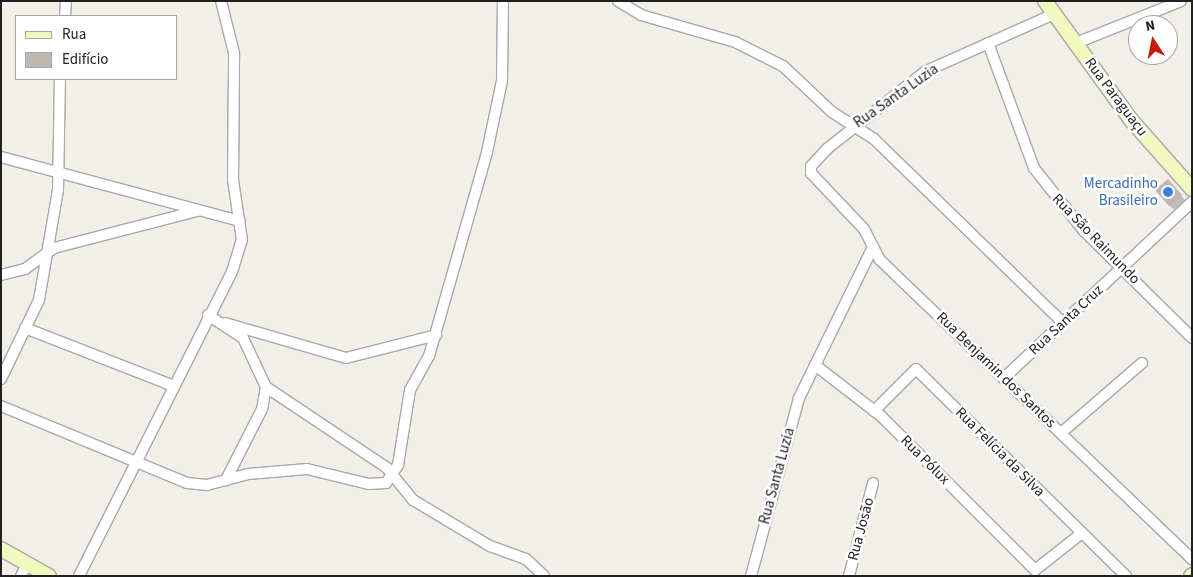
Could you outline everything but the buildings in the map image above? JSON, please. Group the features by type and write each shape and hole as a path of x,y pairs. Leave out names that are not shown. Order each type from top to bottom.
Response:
{"street":[{"path":"65,15 66,1"},
{"path":"79,576 135,464 171,385 232,272 242,240 233,180 234,53 221,1"},
{"path":"1,406 135,464 197,484 286,469 315,470 369,484 386,483 394,475 405,438 410,390 436,335 497,113 503,1"},
{"path":"618,1 641,14 761,53 874,139 1063,323"},
{"name":"Rua Paraguaçu","path":"1045,1 1131,120 1192,189"},
{"path":"1076,43 1181,1"},
{"name":"Rua Santa Luzia","path":"812,173 814,161 854,125 926,71 1054,14"},
{"name":"Rua São Raimundo","path":"988,43 1034,168 1084,231 1123,267 1192,338"},
{"path":"2,374 39,300 59,174 60,80"},
{"path":"1,157 240,221"},
{"name":"Rua Benjamin dos Santos","path":"812,173 864,229 872,248 1006,376 1061,433 1192,559"},
{"name":"Rua Santa Cruz","path":"1006,376 1192,202"},
{"path":"1,275 25,269 45,253 198,211"},
{"name":"Rua Santa Luzia","path":"751,576 790,424 815,365 872,248"},
{"path":"208,316 225,324 346,358 436,335"},
{"path":"225,324 248,345 266,387 394,475 413,500 490,546 526,560 544,576"},
{"path":"25,328 171,385"},
{"path":"1061,433 1142,363"},
{"name":"Rua Pólux","path":"815,365 874,411 1035,570 1082,533"},
{"name":"Rua Felícia da Silva","path":"874,411 916,369 1126,576"},
{"path":"226,480 262,409 266,387"},
{"name":"Rua Josão","path":"849,576 873,483"},
{"path":"1,549 24,570 49,576"}],"place":[{"name":"Mercadinho Brasileiro","path":"1168,192"}]}
